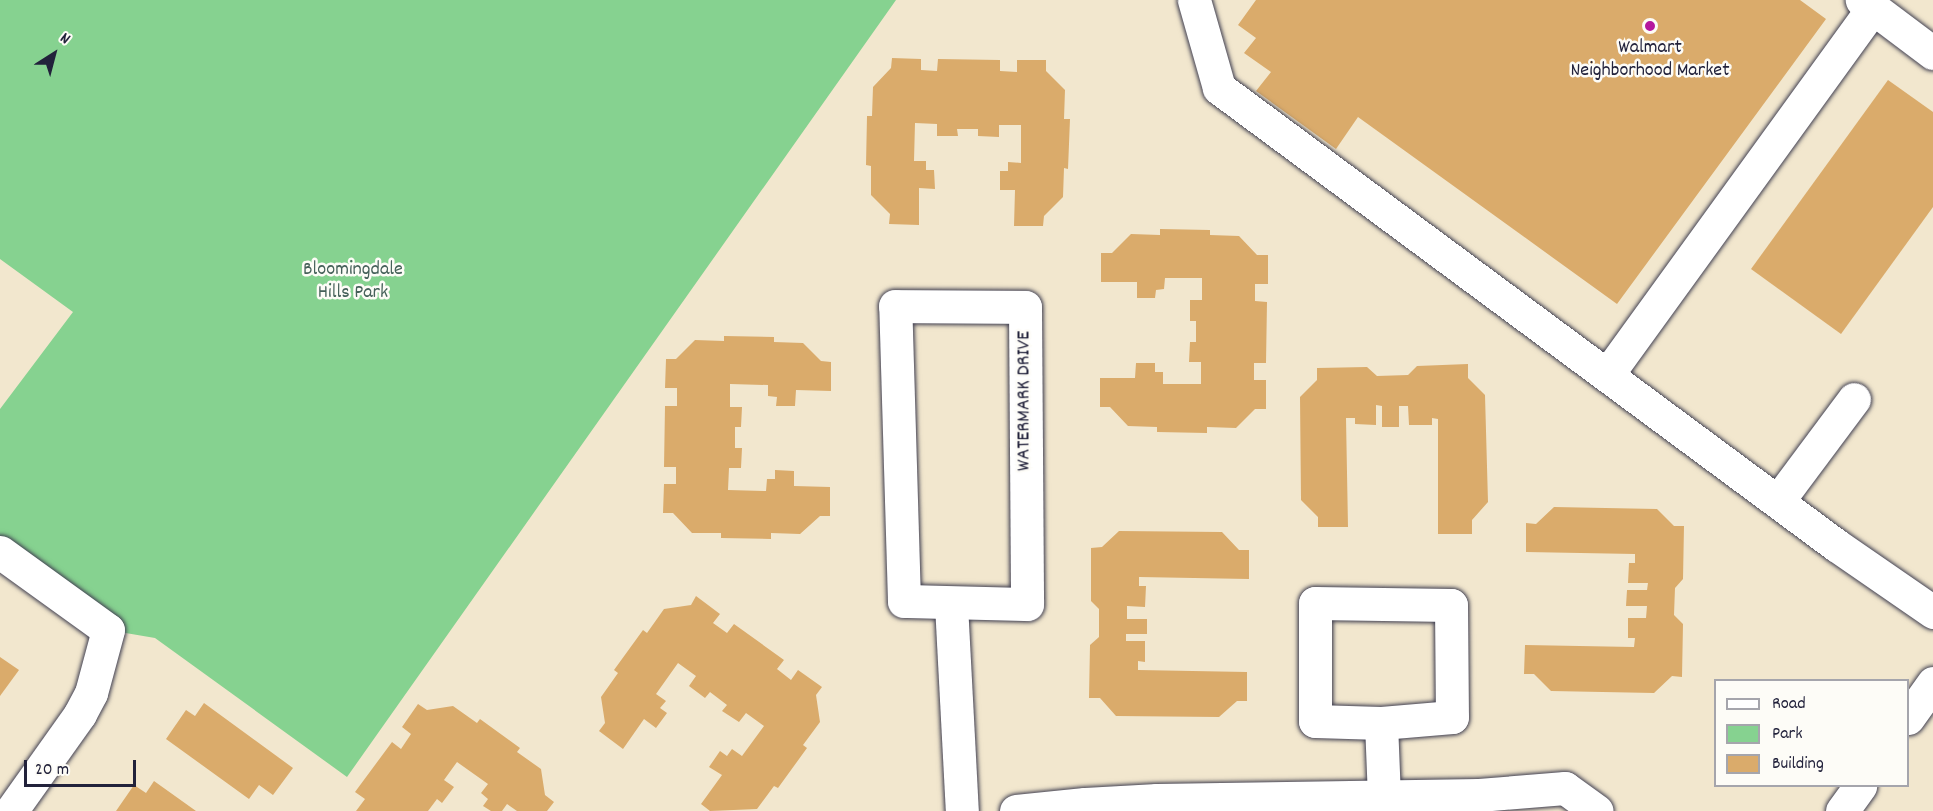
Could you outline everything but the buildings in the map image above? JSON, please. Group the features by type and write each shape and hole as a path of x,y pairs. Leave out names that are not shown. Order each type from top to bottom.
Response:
{"street":[{"path":"1194,0 1219,88 1836,545 1933,612"},
{"path":"1607,375 1868,4 1933,53"},
{"name":"WATERMARK DRIVE","path":"895,306 1025,307 1027,604 951,604 904,601 895,306"},
{"path":"1778,501 1854,399"},
{"path":"0,552 108,630 91,693 80,714 11,811"},
{"path":"1315,603 1451,605 1452,717 1381,723 1315,721 1315,603"},
{"path":"951,604 962,811"},
{"path":"1909,717 1933,682"},
{"path":"1381,723 1384,797"},
{"path":"1842,811 1859,787"},
{"path":"1017,811 1085,804 1157,806 1384,797 1482,803 1565,788 1597,811"}],"green space":[{"name":"Bloomingdale Hills Park","path":"0,0 896,0 347,777 155,638 108,630 0,552 0,409 73,312 0,259"}],"place":[{"name":"Walmart Neighborhood Market","path":"1650,26"}]}
